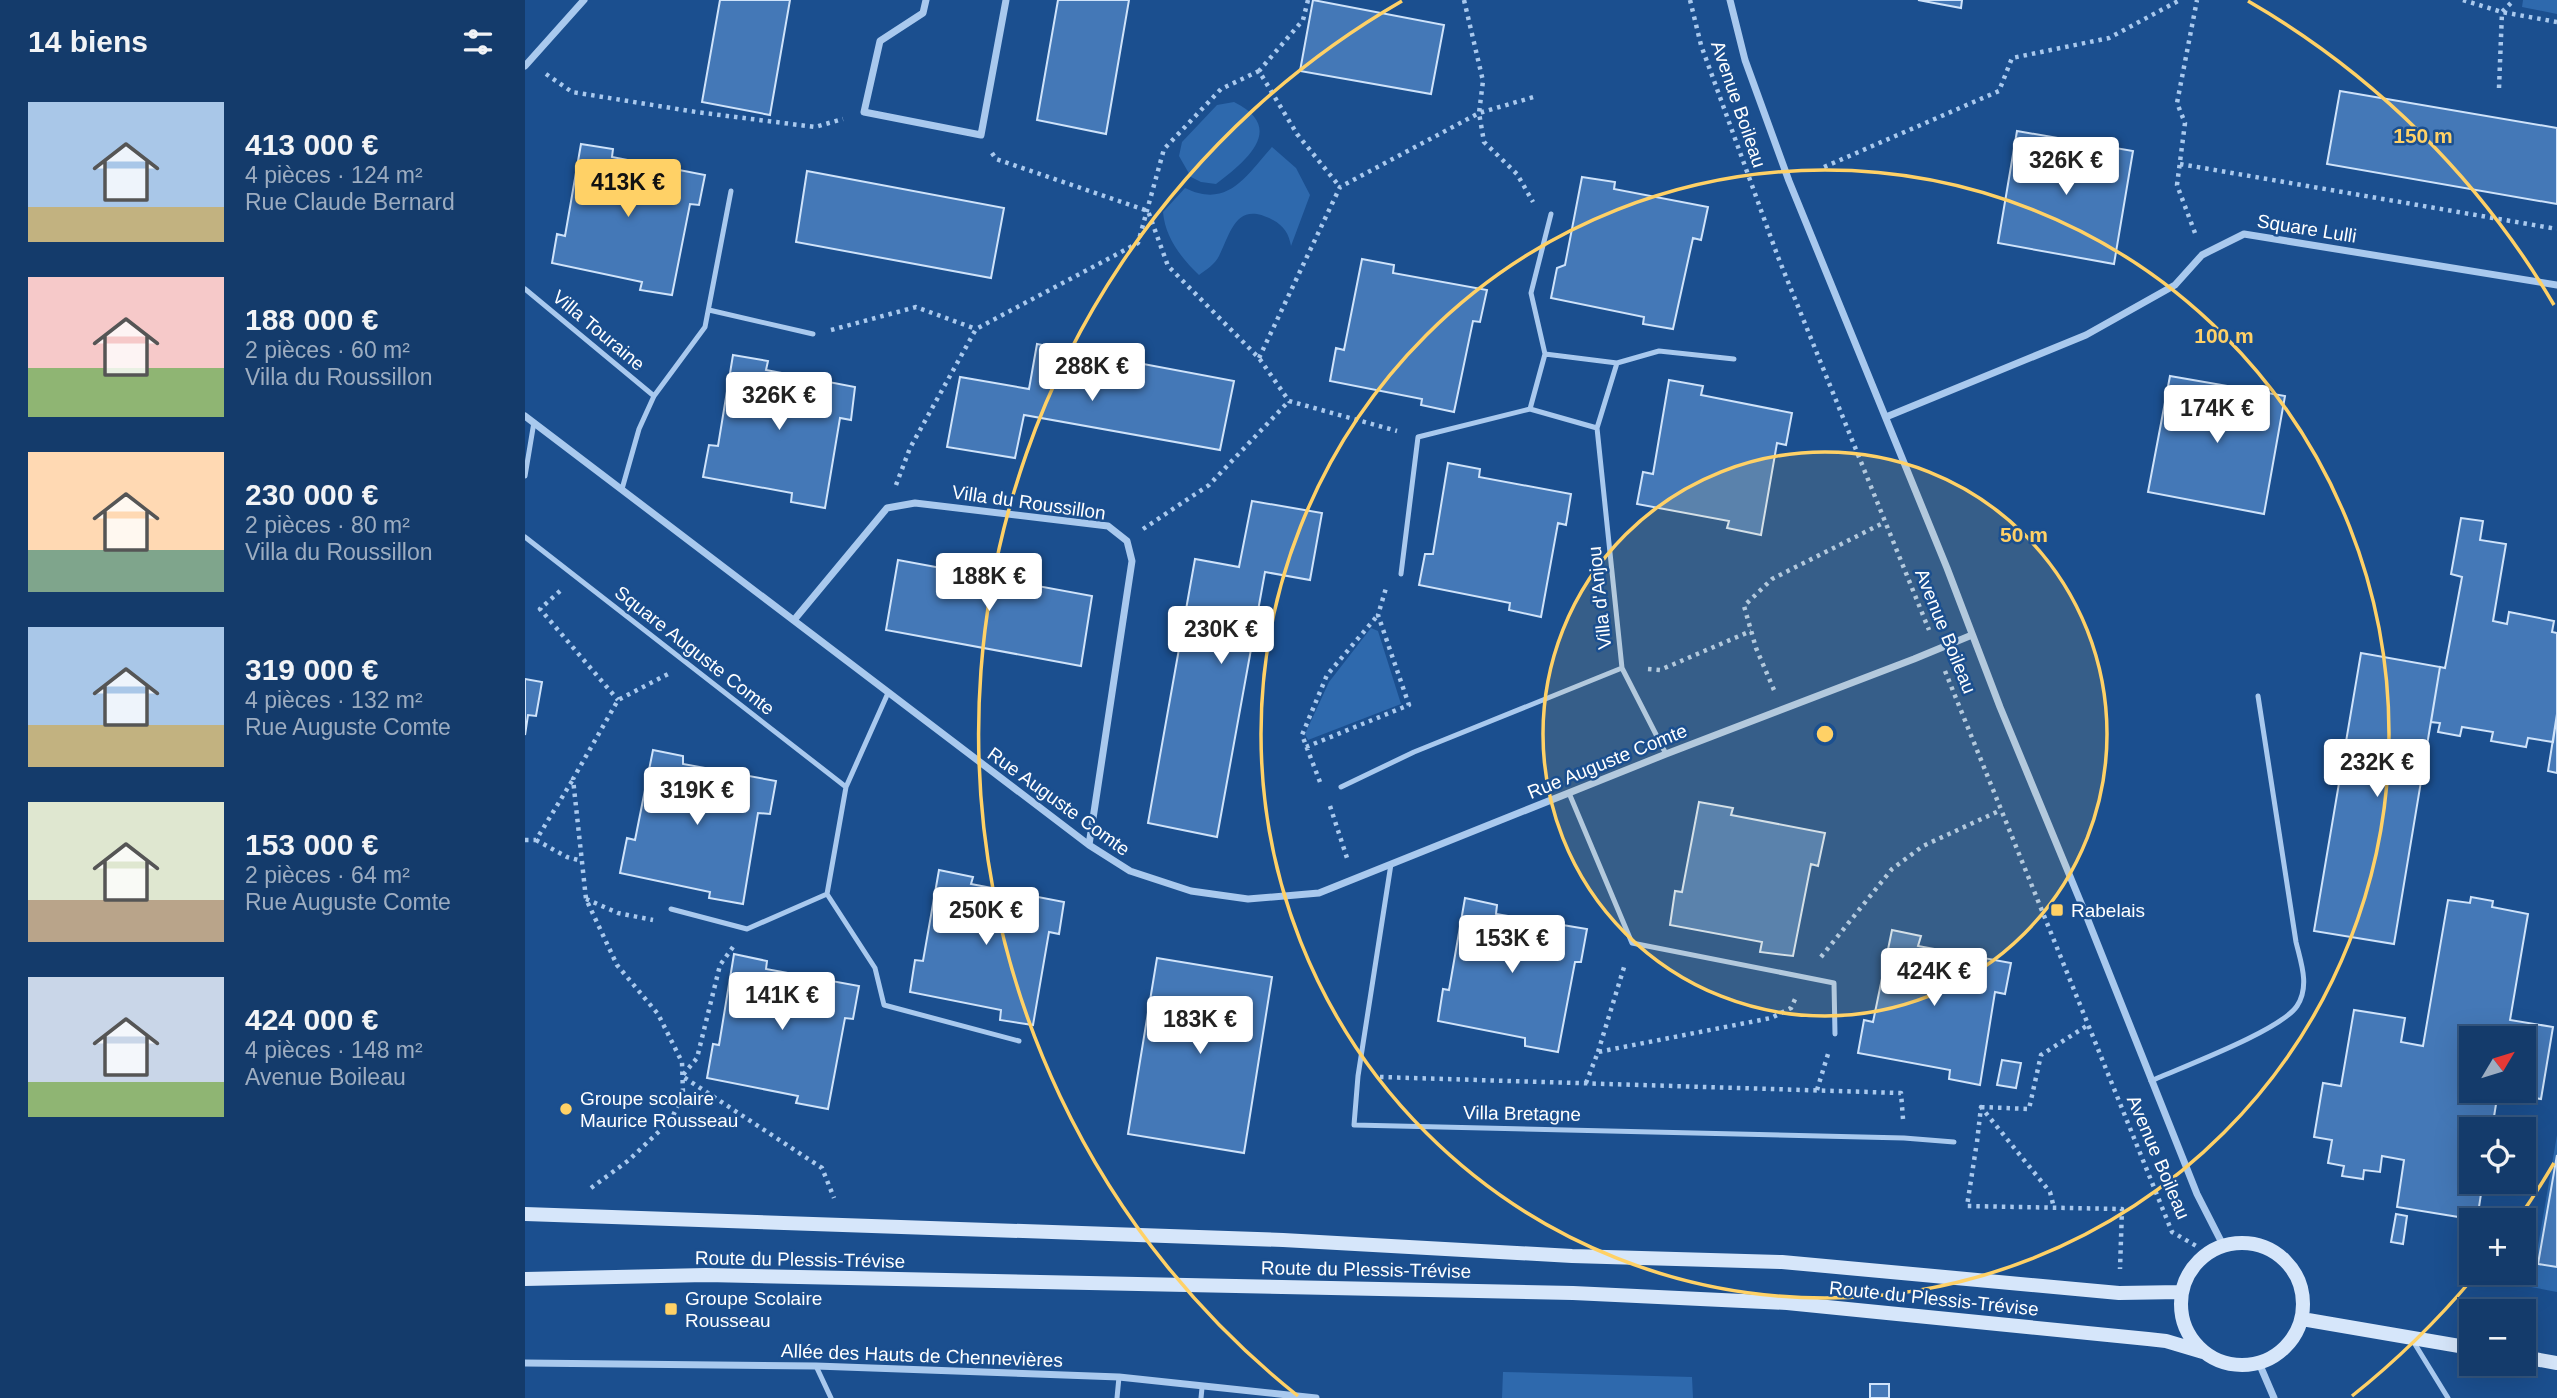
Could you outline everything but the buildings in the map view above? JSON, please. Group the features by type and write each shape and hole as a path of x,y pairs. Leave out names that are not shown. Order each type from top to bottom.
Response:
{"main road":[{"name":"Route du Plessis-Trévise","path":"525,1214 1283,1240 1572,1256 1782,1262 2119,1293 2181,1292"},
{"path":"2242,1242 2260,1245 2277,1253 2290,1266 2299,1282 2303,1300 2302,1319 2286,1347 2274,1357 2259,1363 2245,1366 2216,1360 2203,1352 2192,1340 2184,1325 2180,1308 2181,1292 2190,1270 2207,1253 2223,1245 2242,1242"},
{"name":"Route du Plessis-Trévise","path":"525,1279 706,1275 1613,1295 1829,1307 2166,1341 2203,1352"},
{"path":"2302,1319 2459,1346"},
{"path":"2536,1359 2557,1363"}],"street":[{"path":"527,64 584,0"},
{"path":"926,0 923,13 880,41 864,112 981,135 1006,0"},
{"name":"Avenue Boileau","path":"1730,0 1745,60 1785,169 2151,1081 2197,1194 2223,1245"},
{"name":"Square Lulli","path":"1886,417 2086,335 2175,285 2202,255 2244,234 2557,285"},
{"name":"Rue Auguste Comte","path":"525,415 1089,845 1130,871 1191,891 1248,899 1319,893 1972,635"},
{"name":"Villa du Roussillon","path":"887,508 915,503 1108,526 1127,541 1132,561 1089,845"},
{"path":"794,621 887,508"},
{"name":"Allée des Hauts de Chennevières","path":"525,1363 816,1366 1119,1377 1202,1388 1316,1398"},
{"path":"2259,1363 2274,1398"}],"lane":[{"name":"Villa Touraine","path":"622,489 639,429 654,396 705,327 731,191"},
{"path":"1530,408 1545,354 1531,293 1551,214"},
{"name":"Villa Touraine","path":"525,289 654,396"},
{"path":"709,310 813,334"},
{"path":"1545,354 1617,363 1659,351 1734,359"},
{"name":"Villa d'Anjou","path":"1617,363 1597,429 1622,668 1666,754"},
{"path":"1401,574 1418,437 1530,408 1597,429"},
{"path":"525,475 534,422"},
{"name":"Square Auguste Comte","path":"525,537 846,787"},
{"path":"1341,787 1414,752 1622,668"},
{"path":"888,693 846,787 827,894 875,968 884,1005 1019,1041"},
{"path":"2151,1081 2270,1027 2297,1006 2305,982 2296,942 2258,696"},
{"path":"1569,793 1632,943 1834,982 1835,1034"},
{"name":"Villa Bretagne","path":"1391,864 1358,1076 1354,1125 1904,1138 1954,1142"},
{"path":"671,909 747,929 827,894"},
{"path":"2411,1338 2448,1398"},
{"path":"816,1366 831,1398"},
{"path":"1117,1398 1119,1377"},
{"path":"1201,1398 1202,1388"}],"path":[{"path":"887,508 910,449 976,329 1138,243 1164,149 1221,89 1258,71 1303,20 1308,0"},
{"path":"1464,0 1483,80 1479,113 1484,142 1517,174 1536,208"},
{"name":"Avenue Boileau","path":"1690,0 1701,45 1777,257 2172,1232 2207,1253"},
{"path":"1825,167 1999,91 2012,58 2109,38 2180,0"},
{"path":"2197,0 2176,103 2185,123 2177,184 2202,255"},
{"path":"2463,0 2502,12 2557,22"},
{"path":"2499,88 2502,12 2514,0"},
{"path":"527,64 572,92 696,112 815,127 864,112"},
{"path":"1258,71 1297,134 1340,187"},
{"path":"1259,358 1340,187 1479,113 1537,96"},
{"path":"981,135 996,159 1148,211"},
{"path":"2180,164 2557,229"},
{"path":"1148,211 1168,266 1259,358 1289,401 1418,437"},
{"path":"813,334 916,307 976,329"},
{"path":"1127,541 1209,485 1289,401"},
{"path":"1782,710 1756,648 1744,606 1772,579 1885,522"},
{"path":"576,578 540,609 618,700"},
{"path":"1324,792 1302,736 1327,674 1378,615 1384,599"},
{"path":"1306,747 1409,705 1378,615"},
{"path":"1622,668 1660,670 1751,631"},
{"path":"536,840 618,700 687,664"},
{"path":"573,779 586,899 617,965 658,1014 682,1062 683,1094 671,1120 629,1160 593,1188 579,1188"},
{"path":"1329,803 1354,879"},
{"path":"525,840 536,840 567,858 582,861"},
{"path":"586,899 618,913 654,920"},
{"path":"682,1076 697,1058 720,965 747,929"},
{"path":"1598,1052 1632,943"},
{"path":"1982,1107 2029,1109 2041,1055 2088,1026"},
{"path":"1817,1090 1835,1034"},
{"path":"682,1076 823,1168 844,1225"},
{"path":"1358,1076 1901,1093 1904,1138"},
{"path":"1982,1107 1967,1206 2122,1209 2119,1293"},
{"path":"1982,1107 2050,1192 2054,1208"},
{"path":"1954,1142 1977,1143"}],"shaded area":[{"path":"2523,0 2557,0 2557,14 2522,7"},
{"path":"1234,102 1250,112 1258,123 1260,133 1256,144 1239,165 1216,184 1201,182 1191,177 1179,156 1182,142 1217,105"},
{"path":"1272,147 1296,168 1310,195 1291,246 1285,231 1277,222 1261,215 1243,216 1232,229 1217,259 1199,275 1175,246 1167,230 1163,212 1185,188 1213,195 1225,192 1244,178"},
{"path":"1371,628 1378,631 1401,704 1308,740 1305,734 1329,682"},
{"path":"2557,1135 2557,1292 2531,1287 2536,1285 2536,1258"},
{"path":"1503,1372 1692,1377 1693,1398 1502,1398"}],"place":[{"name":"Rabelais","path":"2057,910"},
{"name":"Groupe scolaire Maurice Rousseau","path":"566,1109"},
{"name":"Groupe Scolaire Rousseau","path":"671,1309"}]}
